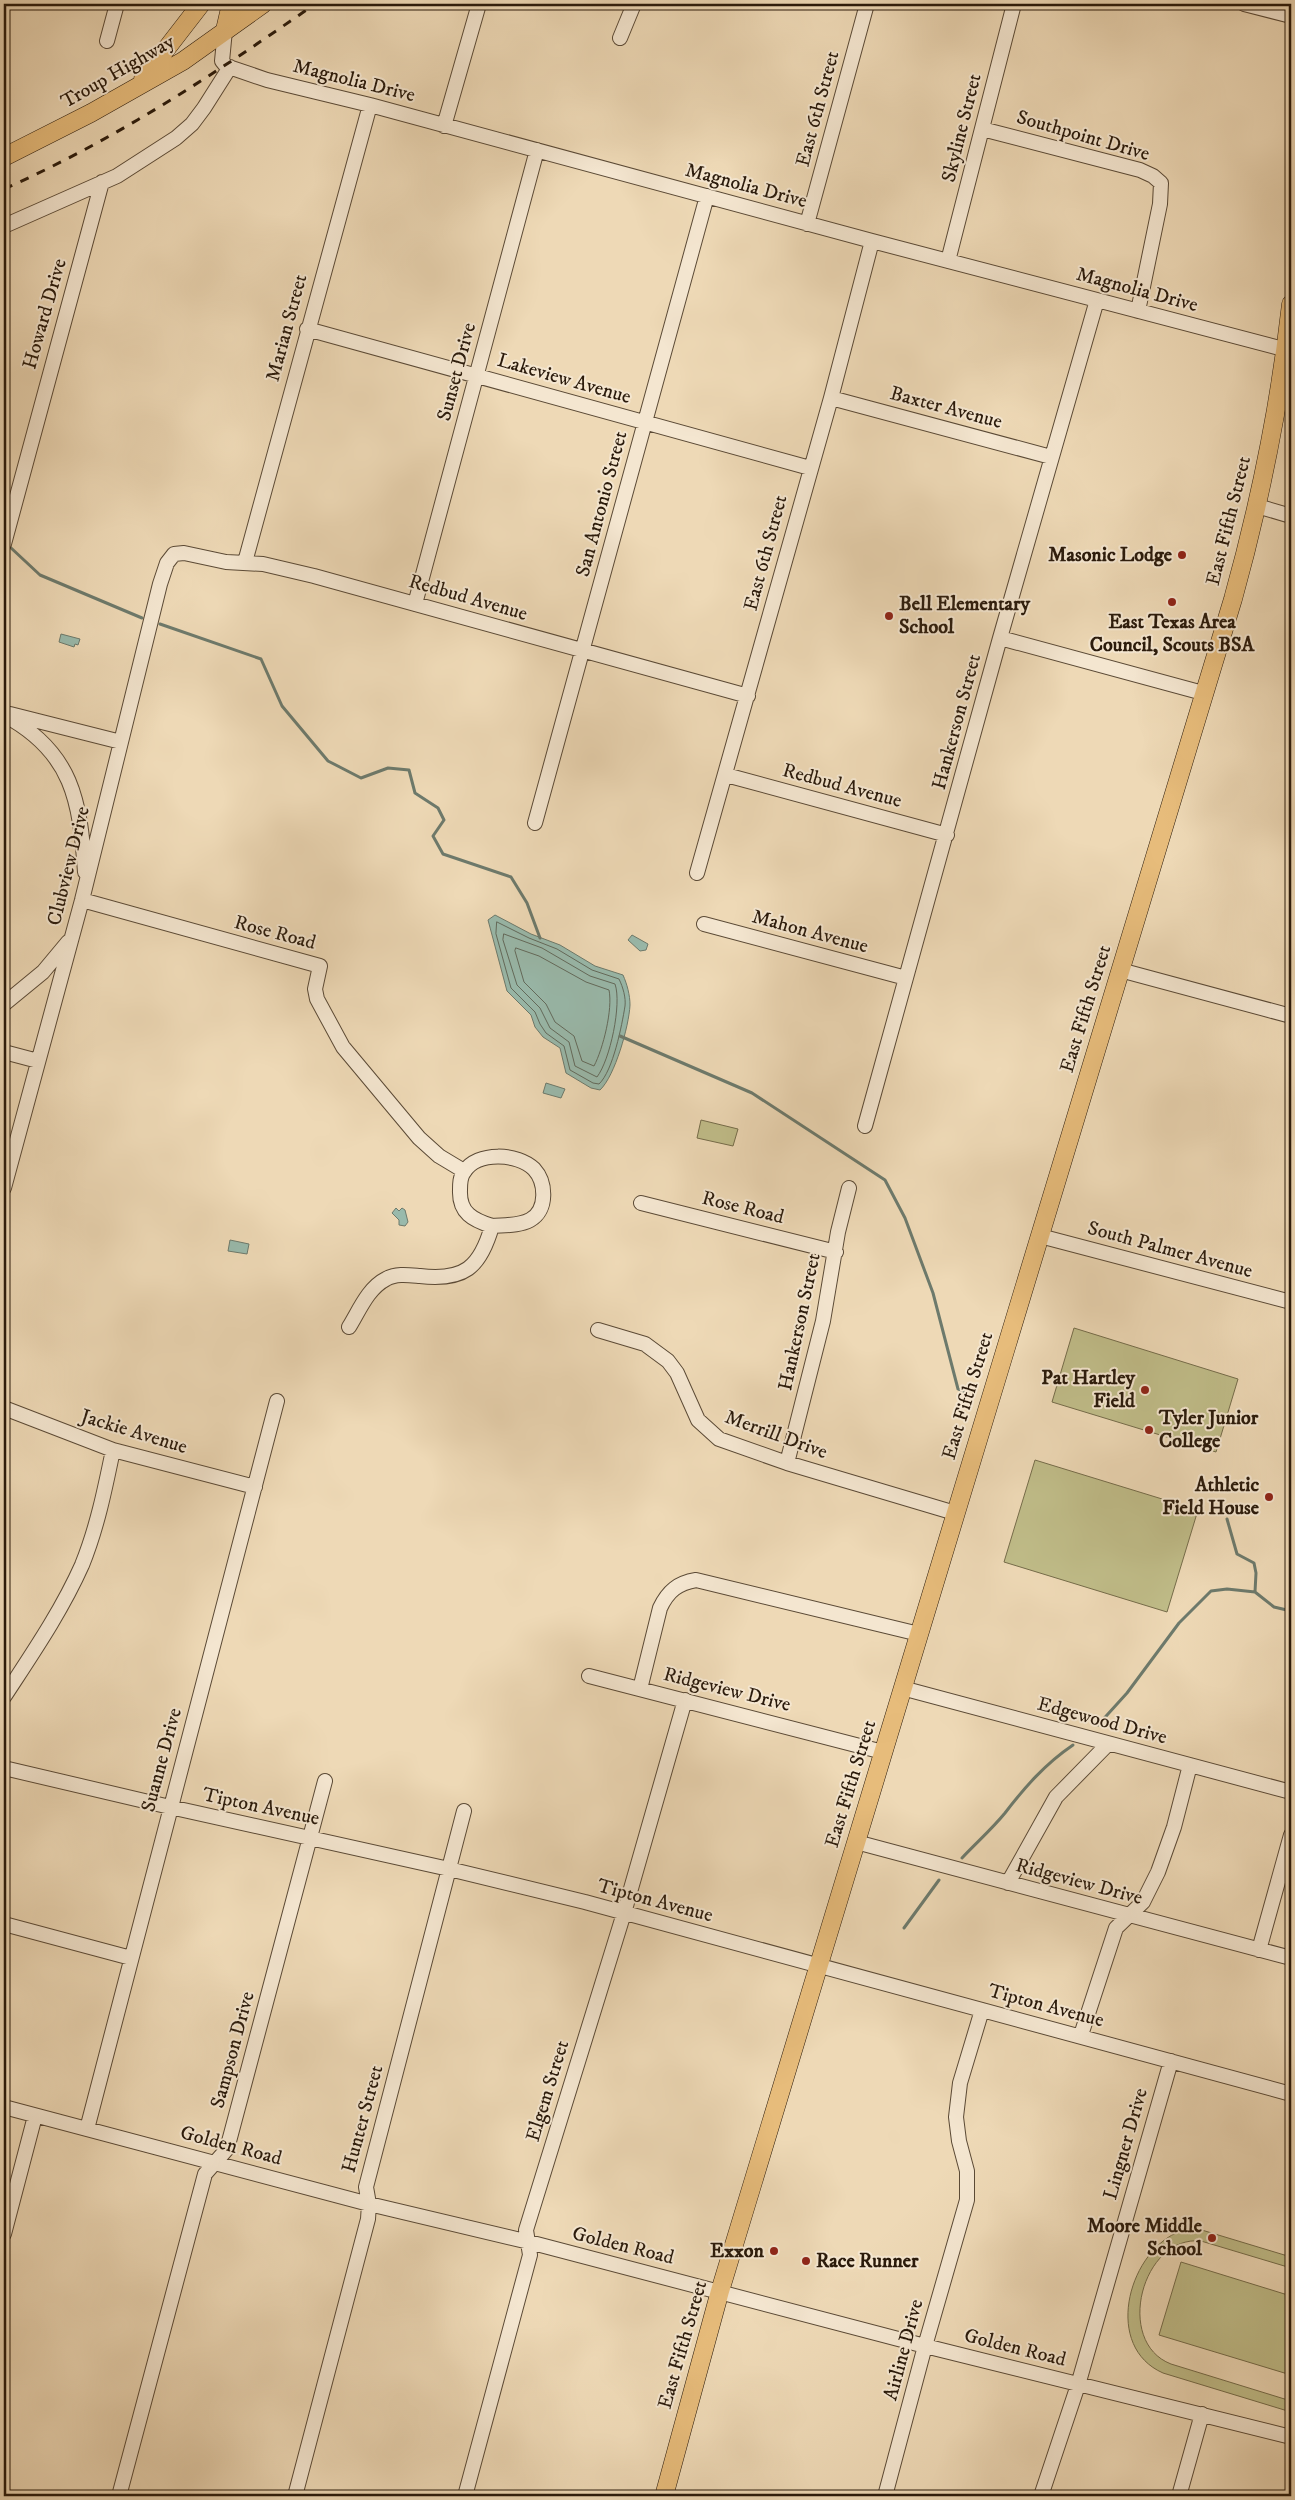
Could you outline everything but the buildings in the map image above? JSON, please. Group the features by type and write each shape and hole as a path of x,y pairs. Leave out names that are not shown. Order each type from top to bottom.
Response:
{"main road":[{"path":"136,88 201,4"},
{"path":"225,30 230,4"},
{"name":"Troup Highway","path":"4,157 91,114 183,61 263,4"},
{"name":"East Fifth Street","path":"664,2496 720,2291 1235,592 1257,506 1288,350 1291,304"}],"street":[{"path":"107,41 117,4"},
{"path":"444,126 479,4"},
{"path":"620,38 634,4"},
{"name":"East 6th Street","path":"807,224 867,4"},
{"name":"Skyline Street","path":"948,261 1014,4"},
{"path":"1244,4 1291,16"},
{"path":"4,226 124,171 176,138 204,108 230,67 222,61 225,30"},
{"name":"Magnolia Drive","path":"230,67 267,80 370,104 444,126 807,224 1288,350"},
{"name":"Marian Street","path":"245,562 307,329 370,104"},
{"name":"Southpoint Drive","path":"982,128 1140,170 1154,176 1161,183 1160,204 1138,311"},
{"name":"Sunset Drive","path":"415,604 537,150"},
{"name":"Howard Drive","path":"4,544 102,182"},
{"name":"San Antonio Street","path":"535,823 584,651 707,196"},
{"name":"East 6th Street","path":"697,873 831,398 872,241"},
{"name":"Hankerson Street","path":"865,1126 1000,638 1097,300"},
{"name":"Lakeview Avenue","path":"307,329 810,468"},
{"name":"Baxter Avenue","path":"831,398 1051,457"},
{"path":"1257,506 1291,516"},
{"name":"Redbud Avenue","path":"174,554 184,553 226,562 263,564 314,576 748,696"},
{"name":"Clubview Drive","path":"4,1188 86,885 160,584 167,563 174,554"},
{"path":"1000,638 1203,694"},
{"path":"4,714 122,742"},
{"path":"4,714 39,740 58,761 68,777 79,811 86,885"},
{"name":"Redbud Avenue","path":"726,775 947,835"},
{"name":"Rose Road","path":"82,900 320,966 315,989 316,998 343,1047 419,1138 439,1156 464,1171"},
{"name":"Mahon Avenue","path":"704,924 906,978"},
{"path":"4,1004 43,972 72,936"},
{"path":"1120,970 1291,1016"},
{"path":"4,1052 38,1061"},
{"path":"499,1157 526,1163 538,1173 544,1194 542,1203 535,1216 523,1222 492,1226 471,1218 462,1208 460,1197 464,1171 478,1161 499,1157"},
{"name":"Hankerson Street","path":"787,1463 823,1321 849,1188"},
{"name":"Rose Road","path":"640,1203 836,1252"},
{"path":"349,1327 370,1294 384,1280 403,1275 444,1278 456,1276 467,1270 482,1252 492,1226"},
{"name":"South Palmer Avenue","path":"1040,1236 1291,1302"},
{"name":"Merrill Drive","path":"598,1330 645,1344 668,1361 677,1374 698,1420 708,1432 719,1439 787,1463 955,1512"},
{"name":"Suanne Drive","path":"87,2129 277,1401"},
{"name":"Jackie Avenue","path":"4,1408 113,1450 254,1486"},
{"path":"4,1697 51,1625 82,1564 106,1487 113,1450"},
{"path":"640,1689 660,1608 674,1588 684,1582 696,1580 919,1634"},
{"name":"Ridgeview Drive","path":"589,1676 883,1752"},
{"name":"Edgewood Drive","path":"902,1688 1291,1792"},
{"name":"Elgem Street","path":"465,2496 530,2255 526,2230 624,1913 685,1700"},
{"path":"1008,1883 1056,1797 1108,1744"},
{"path":"1081,2036 1116,1928 1143,1902 1158,1872 1174,1827 1190,1765"},
{"name":"Tipton Avenue","path":"4,1768 170,1808 449,1869 624,1913 1291,2094"},
{"name":"Sampson Drive","path":"119,2496 205,2174 227,2149 325,1781"},
{"name":"Hunter Street","path":"295,2496 368,2219 369,2204 366,2188 464,1811"},
{"path":"1259,1950 1291,1834"},
{"name":"Ridgeview Drive","path":"856,1842 1129,1917 1291,1958"},
{"path":"4,1924 131,1958"},
{"name":"Airline Drive","path":"885,2496 967,2200 966,2171 956,2117 960,2083 982,2010"},
{"name":"Lingner Drive","path":"1041,2496 1078,2385 1170,2061"},
{"name":"Golden Road","path":"4,2107 369,2204 529,2242 925,2346 1202,2414 1291,2438"},
{"path":"4,2234 36,2116"},
{"path":"1179,2496 1202,2414"}],"shaded area":[{"path":"701,1120 738,1129 733,1146 697,1138"},
{"name":"Pat Hartley Field","path":"1074,1328 1238,1379 1216,1452 1052,1402"},
{"path":"1035,1460 1198,1510 1167,1612 1004,1562"},
{"path":"1172,2221 1291,2257 1291,2268 1201,2241 1180,2244 1163,2255 1151,2271 1143,2292 1140,2314 1143,2335 1154,2352 1171,2364 1291,2401 1291,2412 1163,2373 1145,2360 1133,2343 1128,2323 1129,2302 1135,2281 1145,2261 1159,2245 1176,2233 1169,2231"},
{"path":"1181,2262 1291,2296 1291,2375 1159,2335"}],"water":[{"path":"61,634 80,639 78,645 75,644 74,647 59,642"},
{"path":"495,915 531,934 560,945 595,966 623,975 630,1001 627,1025 616,1062 606,1083 600,1090 591,1088 566,1073 560,1048 543,1037 535,1027 531,1015 507,991 488,920"},
{"path":"632,935 648,944 646,950 640,951 628,940"},
{"path":"546,1083 565,1089 561,1098 543,1093"},
{"path":"396,1208 399,1211 402,1208 405,1210 408,1222 405,1226 399,1225 399,1220 392,1213"},
{"path":"230,1240 249,1244 247,1254 228,1251"}],"waterway":[{"path":"10,547 40,575 142,618"},
{"path":"160,624 261,659 282,706 328,761 361,778 388,768 409,770 415,793 438,808 444,820 433,836 443,854 511,877 527,903 540,938"},
{"path":"620,1036 752,1093 885,1180 905,1218 933,1293 958,1389 967,1393"},
{"path":"1227,1519 1237,1554 1254,1563 1256,1573 1255,1592"},
{"path":"1098,1725 1127,1693 1179,1623 1211,1591 1227,1589 1255,1592 1274,1607 1291,1611"},
{"path":"962,1858 1000,1819 1036,1776 1073,1745"},
{"path":"904,1928 939,1880"}],"railway":[{"path":"4,189 86,149 164,104 315,4"}],"place":[{"name":"Masonic Lodge","path":"1182,555"},
{"name":"East Texas Area Council, Scouts BSA","path":"1172,602"},
{"name":"Bell Elementary School","path":"889,616"},
{"name":"Pat Hartley Field","path":"1145,1390"},
{"name":"Tyler Junior College","path":"1149,1430"},
{"name":"Athletic Field House","path":"1269,1497"},
{"name":"Moore Middle School","path":"1212,2238"},
{"name":"Exxon","path":"774,2251"},
{"name":"Race Runner","path":"806,2261"}]}
